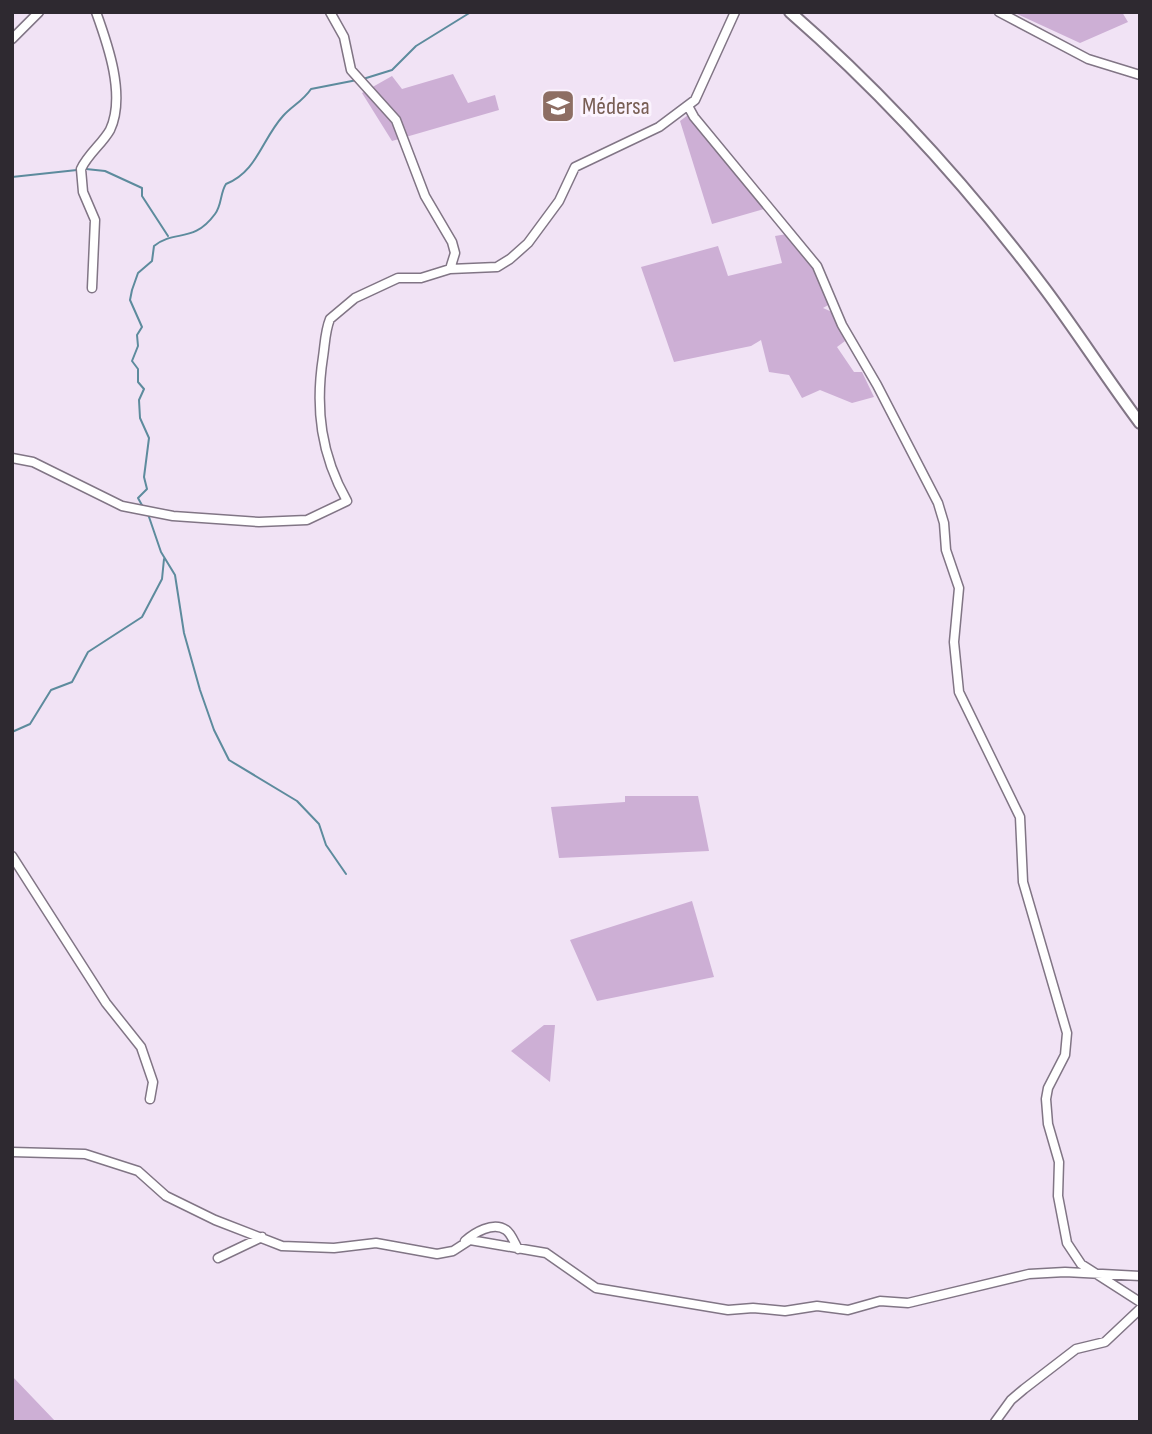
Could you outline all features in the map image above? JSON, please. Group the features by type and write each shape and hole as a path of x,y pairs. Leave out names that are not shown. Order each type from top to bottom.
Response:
{"main road":[{"path":"790,12 875,90 999,231 1047,291 1140,423"}],"street":[{"path":"12,39 39,12"},
{"path":"92,288 95,220 83,192 81,169 110,128 116,97 107,42 96,12"},
{"path":"330,12 344,37 351,69 396,120 425,196 452,242 455,253 450,269"},
{"path":"12,458 33,462 86,491 133,510 259,522 307,520 347,501 334,478 320,419 318,388 330,319 355,298 398,278 421,278 450,269 497,267 510,260 528,243 558,201 575,167 659,127 688,106 702,90 735,12"},
{"path":"999,12 1087,59 1140,75"},
{"path":"688,106 694,117 817,265 842,325 877,385 942,514 946,550 959,588 954,642 958,692 1020,817 1023,881 1067,1033 1065,1055 1048,1088 1046,1098 1048,1124 1059,1162 1058,1196 1065,1231 1070,1250 1081,1264 1140,1302"},
{"path":"12,856 100,993 141,1047 153,1082 150,1100"},
{"path":"12,1152 85,1154 138,1171 166,1196 215,1220 297,1248 376,1243 437,1254 453,1251 474,1232 502,1228 507,1230 518,1249"},
{"path":"218,1258 261,1237"},
{"path":"465,1241 555,1257 596,1288 728,1310 753,1308 785,1311 817,1306 855,1310 880,1301 908,1303 955,1294 1029,1274 1095,1273 1140,1276"},
{"path":"995,1422 1011,1400 1052,1367 1076,1349 1105,1342 1140,1309"}],"shaded area":[{"path":"1013,12 1122,12 1128,22 1080,43"},
{"path":"453,74 468,103 495,95 499,110 392,141 362,93 392,76 402,89"},
{"path":"688,115 764,209 712,224 680,121"},
{"path":"787,234 818,275 830,304 823,308 832,312 845,341 837,347 854,372 862,372 874,397 852,403 820,390 802,398 789,375 769,372 761,340 751,346 674,362 641,267 718,246 728,276 782,263 775,236"},
{"path":"625,796 698,796 709,851 559,858 551,807 625,802"},
{"path":"692,901 714,977 597,1001 570,940"},
{"path":"544,1025 555,1025 550,1082 511,1051"},
{"path":"12,1376 56,1422 12,1422"}],"waterway":[{"path":"363,79 392,70 416,46 471,12"},
{"path":"143,507 138,498 147,489 144,477 149,438 140,418 139,400 144,389 138,382 138,369 132,361 138,346 137,335 142,327 130,300 138,273 152,261 154,246 169,238 192,233 207,223 217,210 226,184 245,172 283,116 311,89 357,80"},
{"path":"86,169 105,171 142,188 142,196 168,236"},
{"path":"12,177 77,170"},
{"path":"148,514 161,552 175,575 184,633 200,690 214,730 229,760 297,801 319,824 326,845 346,874"},
{"path":"12,732 30,724 51,690 72,682 88,652 142,617 162,579 164,559"}],"place":[{"name":"Médersa","path":"558,106"}]}
